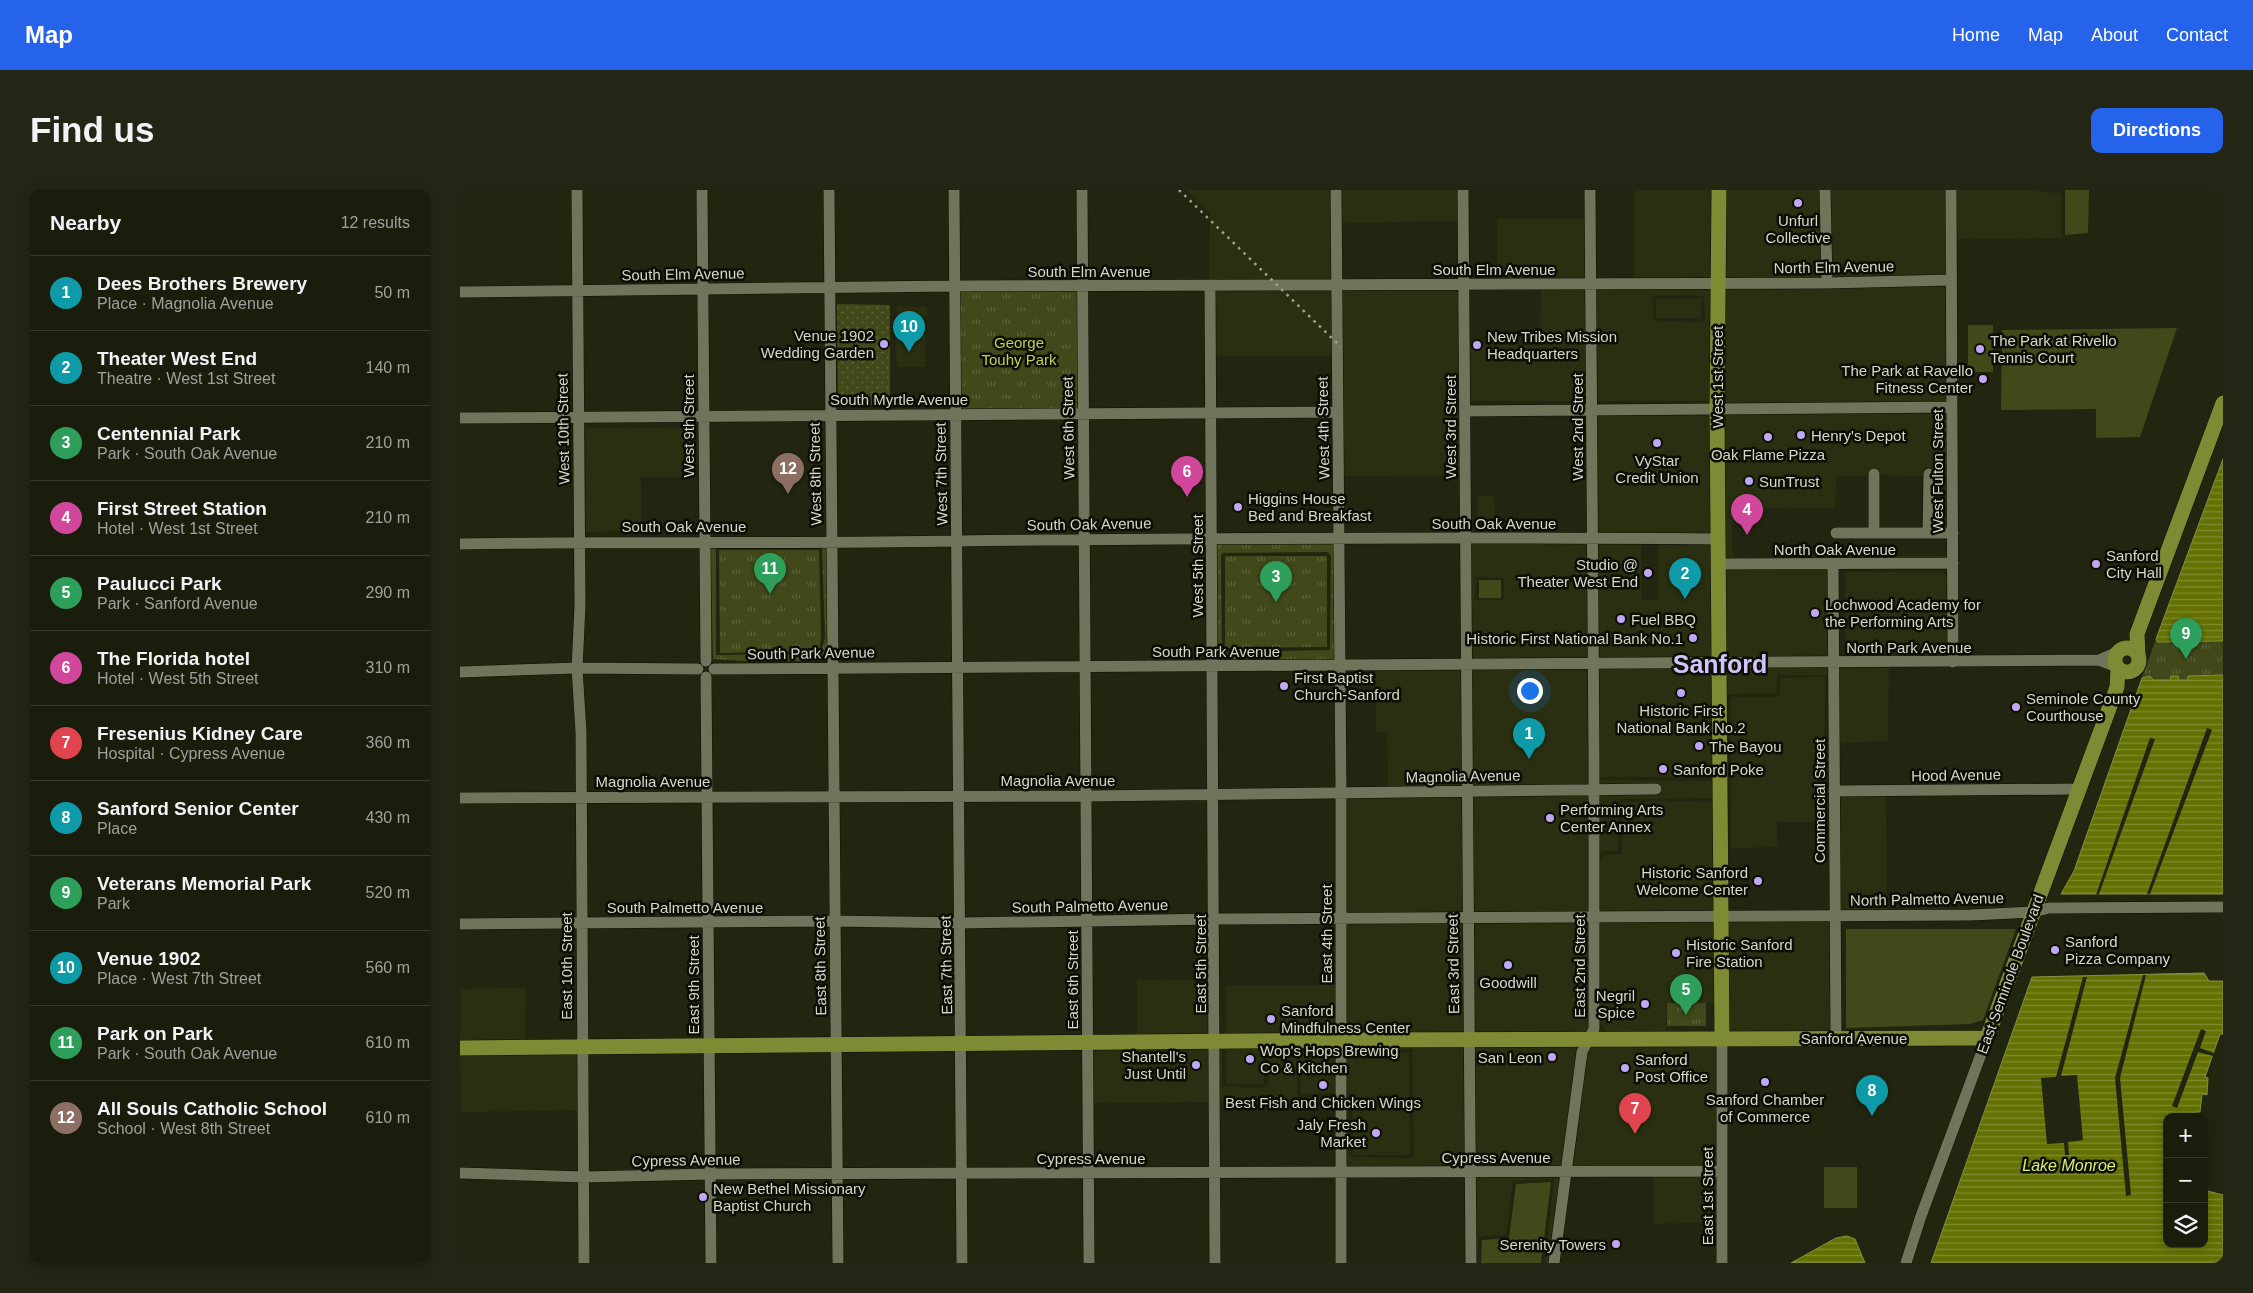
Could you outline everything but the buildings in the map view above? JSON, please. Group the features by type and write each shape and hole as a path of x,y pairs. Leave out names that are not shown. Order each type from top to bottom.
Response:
{"main road":[{"name":"West 1st Street","path":"1719,190 1717,409 1722,1038"},
{"path":"2124,660 2138,634 2223,403"},
{"name":"East Seminole Boulevard","path":"1987,1038 2117,687 2124,660"},
{"name":"Sanford Avenue","path":"460,1048 1589,1038 1987,1038"}],"street":[{"name":"West 10th Street","path":"576,668 580,606 577,417 577,190"},
{"name":"West 9th Street","path":"702,190 706,669"},
{"name":"West 8th Street","path":"829,190 832,668"},
{"name":"West 7th Street","path":"954,190 958,666"},
{"name":"West 6th Street","path":"1082,190 1081,287 1085,666"},
{"name":"West 4th Street","path":"1336,190 1339,665"},
{"name":"West 3rd Street","path":"1463,190 1466,664"},
{"name":"West 2nd Street","path":"1590,190 1593,663"},
{"path":"1825,190 1826,283"},
{"name":"West Fulton Street","path":"1951,190 1953,662"},
{"name":"North Elm Avenue","path":"1717,283 1952,280"},
{"name":"South Elm Avenue","path":"460,292 955,286 1717,283"},
{"name":"West 5th Street","path":"1210,285 1212,666"},
{"path":"1465,411 1952,407"},
{"name":"South Myrtle Avenue","path":"460,418 1338,412"},
{"path":"1874,474 1874,533"},
{"path":"1928,533 1929,474"},
{"path":"1836,533 1953,533"},
{"name":"South Oak Avenue","path":"460,544 704,541 958,541 1085,538 1718,539"},
{"name":"North Oak Avenue","path":"1718,564 1953,563"},
{"name":"Commercial Street","path":"1833,564 1832,662 1836,1037"},
{"name":"North Park Avenue","path":"1719,662 2124,660"},
{"name":"South Park Avenue","path":"460,672 576,668 706,669 1719,662"},
{"name":"East 2nd Street","path":"1554,1263 1582,1052 1594,1029 1593,663"},
{"name":"East 3rd Street","path":"1466,664 1471,1263"},
{"name":"East 4th Street","path":"1339,665 1342,1263"},
{"name":"East 7th Street","path":"958,666 962,1263"},
{"name":"East 6th Street","path":"1085,666 1089,1263"},
{"name":"East 5th Street","path":"1212,666 1216,1263"},
{"name":"East 10th Street","path":"576,668 581,732 582,796 581,922 584,1263"},
{"name":"East 8th Street","path":"832,668 838,1263"},
{"name":"East 9th Street","path":"706,669 711,1263"},
{"name":"Magnolia Avenue","path":"460,798 582,796 1087,796 1656,788"},
{"name":"Hood Avenue","path":"1834,791 2079,789"},
{"name":"North Palmetto Avenue","path":"1721,916 1971,915 2034,912 2058,908 2223,907"},
{"name":"South Palmetto Avenue","path":"460,924 834,921 961,923 1214,919 1721,916"},
{"name":"East 1st Street","path":"1722,1038 1722,1263"},
{"name":"East Seminole Boulevard","path":"1906,1263 1921,1216 1987,1038"},
{"name":"Cypress Avenue","path":"460,1173 584,1177 711,1174 1341,1174 1722,1171"}],"shaded area":[{"path":"1186,190 1331,190 1332,281 1209,281 1210,214"},
{"path":"1340,190 1458,190 1459,221 1341,223"},
{"path":"1634,190 1714,190 1712,278 1634,279"},
{"path":"1724,190 1820,190 1822,279 1722,278"},
{"path":"1830,190 1946,190 1947,276 1831,279"},
{"path":"1956,190 2037,190 2061,193 2061,235 2063,238 1957,239"},
{"path":"1497,219 1586,219 1587,280 1498,280"},
{"path":"1947,285 1947,403 1735,405 1722,402 1722,287"},
{"path":"1712,287 1712,401 1597,401 1597,288","holes":["1656,295 1704,296 1705,319 1701,322 1654,321 1652,298"]},
{"path":"1587,288 1587,401 1470,401 1469,345 1540,345 1541,289"},
{"path":"1332,289 1332,356 1215,356 1215,290"},
{"path":"1342,289 1459,289 1460,475 1343,476"},
{"path":"1656,299 1701,299 1701,318 1656,318"},
{"path":"897,307 927,307 927,317 922,317 922,331 914,331 914,335 926,335 925,367 897,367 895,333 900,333 900,318 897,317"},
{"path":"1722,411 1947,411 1948,477 1933,476 1933,470 1924,470 1924,476 1879,475 1878,470 1869,470 1869,475 1836,477 1835,508 1734,509 1732,512 1732,553 1735,557 1947,556 1948,559 1723,560"},
{"path":"1711,415 1713,535 1597,533 1598,416"},
{"path":"694,427 694,477 641,477 642,530 586,532 586,428"},
{"path":"1477,496 1494,496 1495,522 1477,522"},
{"path":"1470,542 1588,542 1588,659 1471,660","holes":["1476,577 1504,578 1504,600 1475,600"]},
{"path":"1641,542 1642,600 1658,600 1658,543 1707,542 1713,545 1716,777 1600,777 1597,552 1602,543"},
{"path":"1828,568 1828,658 1724,658 1723,569"},
{"path":"1848,572 1943,572 1947,577 1948,648 1845,649 1845,575"},
{"path":"1828,666 1828,675 1778,675 1776,693 1731,694 1727,696 1724,667"},
{"path":"1838,666 1889,666 1888,741 1838,743"},
{"path":"1588,668 1589,785 1473,787 1471,669"},
{"path":"1376,669 1461,669 1463,787 1388,788 1387,732 1376,732"},
{"path":"1825,677 1824,822 1777,822 1777,846 1731,849 1731,697 1780,697 1780,678"},
{"path":"1599,780 1715,781 1715,798 1620,799 1618,802 1618,851 1605,851 1599,854 1599,794 1661,792 1661,784 1599,785"},
{"path":"1589,794 1589,914 1472,913 1473,796"},
{"path":"1886,795 1887,911 1839,911 1839,796"},
{"path":"1463,796 1463,913 1346,914 1346,797"},
{"path":"1716,801 1717,1003 1666,1003 1666,1034 1608,1034 1600,1024 1600,863 1601,858 1605,855 1622,854 1622,802"},
{"path":"1726,920 1830,920 1831,1033 1727,1034"},
{"path":"1463,922 1464,1035 1347,1035 1346,923"},
{"path":"1473,922 1589,922 1589,1028 1586,1034 1474,1035"},
{"path":"1210,979 1210,1037 1137,1038 1137,980"},
{"path":"1226,985 1337,985 1337,1053 1409,1052 1410,1155 1353,1155 1352,1093 1301,1094 1301,1036 1264,1036 1264,1084 1226,1084"},
{"path":"526,988 525,1043 460,1044 461,989"},
{"path":"1592,1042 1717,1042 1717,1167 1573,1168 1587,1053"},
{"path":"1464,1043 1466,1168 1346,1169 1347,1097 1350,1157 1410,1158 1414,1155 1412,1049 1347,1049 1347,1044"},
{"path":"1474,1043 1581,1043 1563,1168 1476,1168"},
{"path":"1268,1045 1297,1045 1297,1094 1299,1097 1337,1097 1337,1103 1220,1102 1220,1046 1222,1046 1222,1086 1264,1088 1268,1084"},
{"path":"1210,1046 1210,1102 1093,1103 1093,1047"},
{"path":"577,1051 578,1110 461,1112 460,1052"},
{"path":"1717,1175 1717,1222 1654,1224 1653,1176"},
{"path":"1476,1176 1562,1176 1549,1263 1545,1263 1554,1179 1513,1181 1506,1235 1479,1237 1476,1263"}],"green space":[{"path":"2065,190 2089,190 2088,233 2065,235"},
{"name":"George Touhy Park","path":"960,290 1078,291 1078,409 959,411"},
{"path":"837,304 890,305 890,405 838,405"},
{"name":"The Park at Rivello Tennis Court","path":"1968,325 1993,325 1993,372 1968,372"},
{"path":"2177,328 2140,437 2096,438 2096,409 2001,410 2002,330"},
{"path":"1217,543 1334,543 1334,661 1217,661","holes":["1327,552 1331,556 1330,650 1225,652 1222,650 1222,553"]},
{"path":"826,545 829,654 822,661 713,659 710,547","holes":["716,548 822,548 825,637 821,654 716,655"]},
{"path":"719,550 819,550 821,637 819,651 720,653"},
{"path":"1225,556 1327,556 1327,647 1225,648"},
{"path":"1479,580 1501,580 1501,598 1479,598"},
{"path":"2156,639 2159,642 2223,641 2223,675 2188,676 2188,680 2179,680 2178,676 2161,680 2142,678"},
{"path":"1846,929 2016,929 1983,1020 1970,1024 1846,1028"},
{"path":"1667,1003 1706,1003 1706,1026 1667,1026"},
{"path":"1824,1167 1857,1167 1857,1208 1824,1208"},
{"path":"1551,1182 1541,1263 1481,1263 1482,1240 1509,1238 1516,1184"}],"water":[{"path":"2223,459 2223,641 2158,642 2156,639"},
{"path":"2223,675 2223,894 2061,894 2074,871 2142,678 2150,676 2153,680 2170,680 2171,676 2178,676 2179,680 2188,680 2188,676"},
{"name":"Lake Monroe","path":"2204,973 2209,981 2223,981 2223,1034 2220,1034 2205,1077 2208,1078 2207,1095 2202,1094 2200,1112 2163,1113 2163,1248 2208,1248 2208,1191 2223,1195 2223,1263 1931,1263 2032,977"},
{"path":"1847,1236 1855,1239 1865,1263 1791,1263 1836,1238"}],"pier":[{"path":"2207,728 2212,730 2150,894 2147,894"},
{"path":"2150,738 2155,739 2099,894 2096,895"},
{"path":"2143,975 2146,975 2120,1078 2131,1195 2126,1196 2115,1078"},
{"path":"2083,977 2087,977 2061,1076 2077,1075 2083,1140 2068,1142 2069,1155 2065,1155 2064,1143 2047,1144 2041,1078 2056,1077"},
{"path":"2201,1029 2206,1031 2200,1048 2214,1053 2213,1056 2198,1052 2177,1108 2172,1106"}],"railway":[{"path":"1179,190 1341,347"}],"place":[{"name":"Unfurl Collective","path":"1798,203"},
{"name":"Venue 1902 Wedding Garden","path":"884,344"},
{"name":"New Tribes Mission Headquarters","path":"1477,345"},
{"name":"The Park at Rivello Tennis Court","path":"1980,349"},
{"name":"Venue 1902","path":"909,352"},
{"name":"The Park at Ravello Fitness Center","path":"1983,379"},
{"name":"Henry's Depot","path":"1801,435"},
{"name":"Oak Flame Pizza","path":"1768,437"},
{"name":"VyStar Credit Union","path":"1657,443"},
{"name":"SunTrust","path":"1749,481"},
{"name":"All Souls Catholic School","path":"788,494"},
{"name":"The Florida hotel","path":"1187,497"},
{"name":"Higgins House Bed and Breakfast","path":"1238,507"},
{"name":"First Street Station","path":"1747,535"},
{"name":"Sanford City Hall","path":"2096,564"},
{"name":"Studio @ Theater West End","path":"1648,573"},
{"name":"Park on Park","path":"770,594"},
{"name":"Theater West End","path":"1685,599"},
{"name":"Centennial Park","path":"1276,602"},
{"name":"Lochwood Academy for the Performing Arts","path":"1815,613"},
{"name":"Fuel BBQ","path":"1621,619"},
{"name":"Historic First National Bank No.1","path":"1693,638"},
{"name":"Veterans Memorial Park","path":"2186,659"},
{"name":"First Baptist Church-Sanford","path":"1284,686"},
{"name":"Historic First National Bank No.2","path":"1681,693"},
{"name":"Seminole County Courthouse","path":"2016,707"},
{"name":"The Bayou","path":"1699,746"},
{"name":"Dees Brothers Brewery","path":"1529,759"},
{"name":"Sanford Poke","path":"1663,769"},
{"name":"Performing Arts Center Annex","path":"1550,818"},
{"name":"Historic Sanford Welcome Center","path":"1758,881"},
{"name":"Sanford Pizza Company","path":"2055,950"},
{"name":"Historic Sanford Fire Station","path":"1676,953"},
{"name":"Goodwill","path":"1508,965"},
{"name":"Negril Spice","path":"1645,1004"},
{"name":"Paulucci Park","path":"1686,1015"},
{"name":"Sanford Mindfulness Center","path":"1271,1019"},
{"name":"San Leon","path":"1552,1057"},
{"name":"Wop's Hops Brewing Co & Kitchen","path":"1250,1059"},
{"name":"Shantell's Just Until","path":"1196,1065"},
{"name":"Sanford Post Office","path":"1625,1068"},
{"name":"Sanford Chamber of Commerce","path":"1765,1082"},
{"name":"Best Fish and Chicken Wings","path":"1323,1085"},
{"name":"Sanford Senior Center","path":"1872,1116"},
{"name":"Jaly Fresh Market","path":"1376,1133"},
{"name":"Fresenius Kidney Care","path":"1635,1134"},
{"name":"New Bethel Missionary Baptist Church","path":"703,1197"},
{"name":"Serenity Towers","path":"1616,1244"}],"district":[{"name":"Sanford","path":"1720,664"}]}
